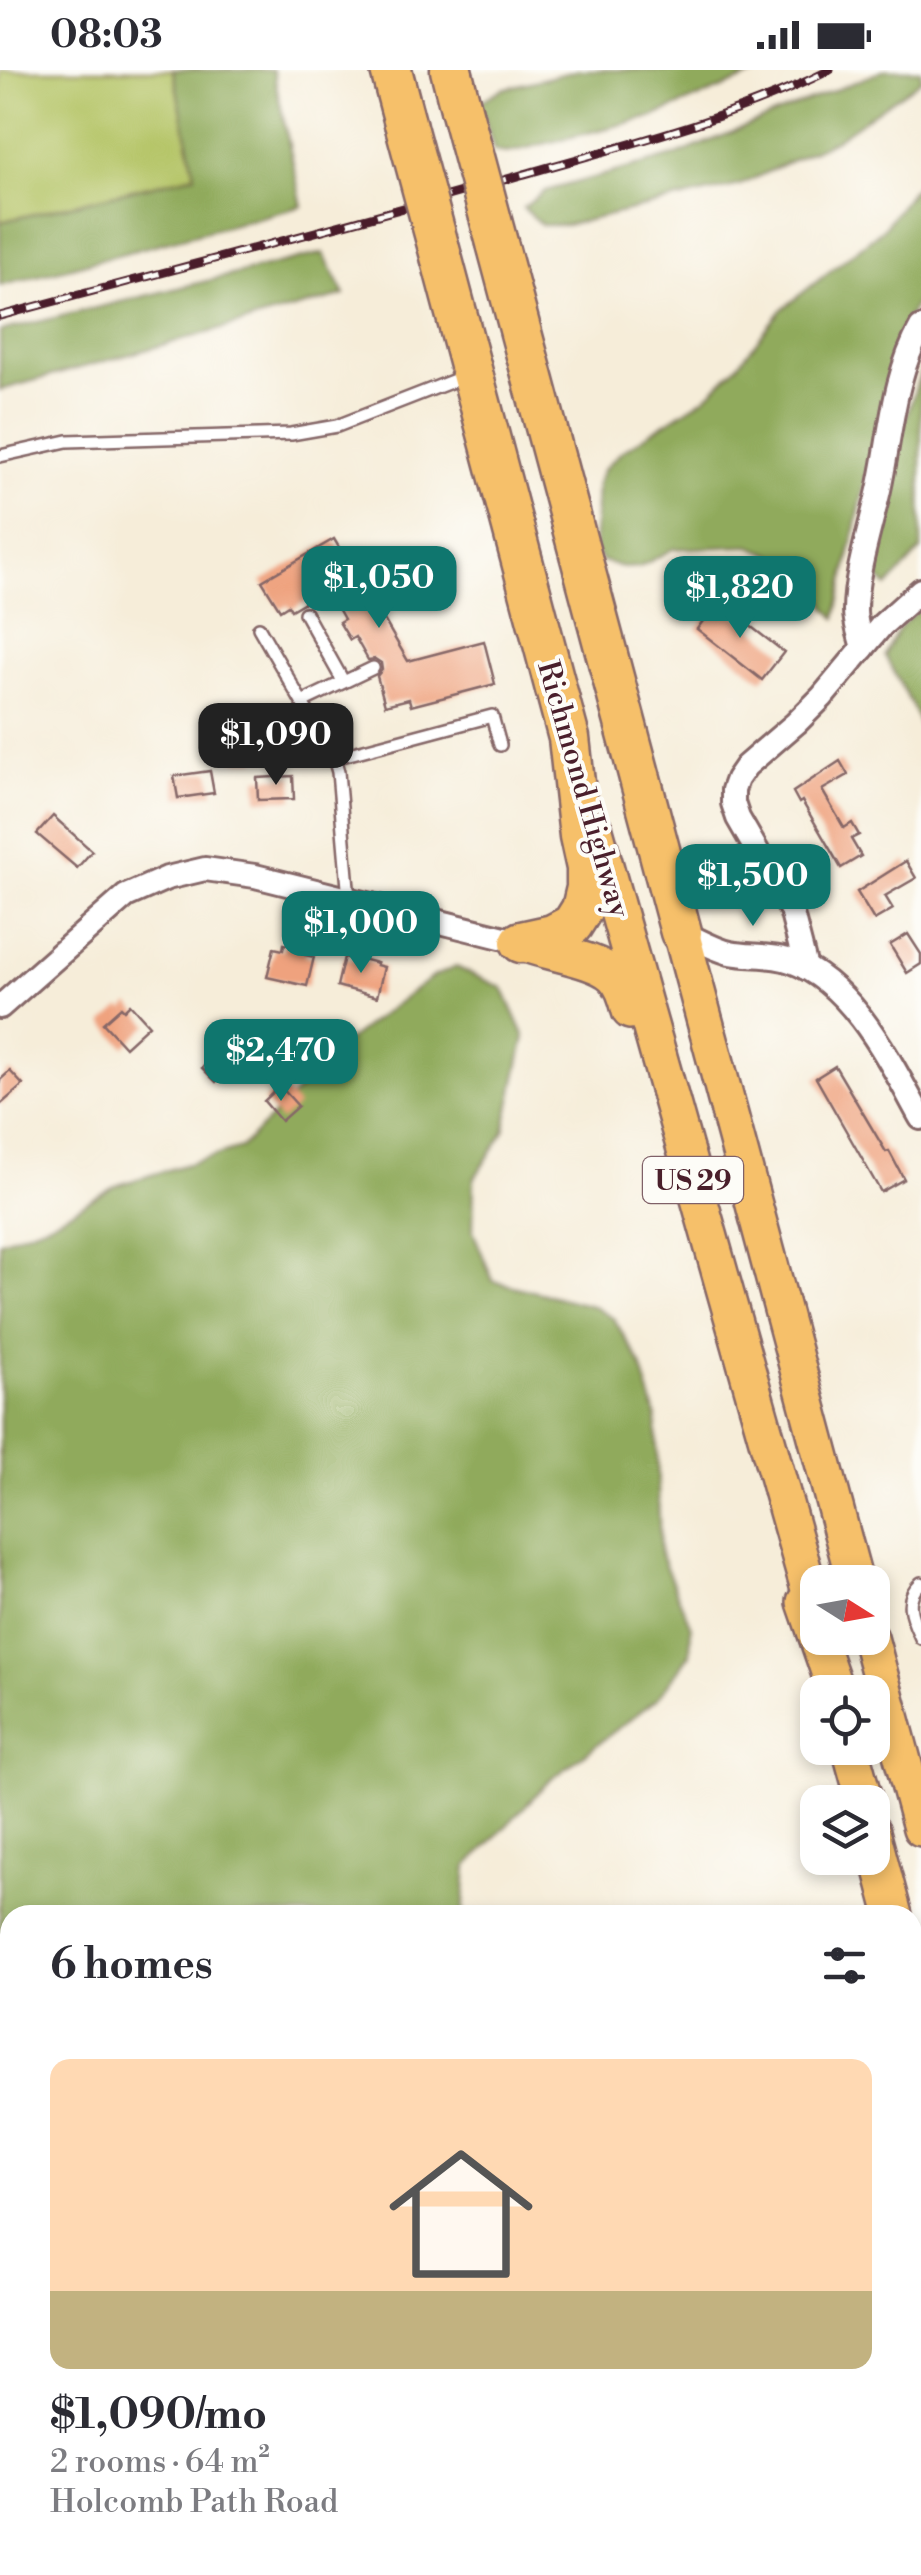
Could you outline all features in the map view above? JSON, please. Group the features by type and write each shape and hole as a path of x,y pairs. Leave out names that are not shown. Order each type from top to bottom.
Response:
{"highway":[{"name":"Richmond Highway","path":"391,70 569,738 802,1565"},
{"name":"Richmond Highway","path":"451,70 850,1565"},
{"path":"521,942 572,926 582,909 587,888 569,738"},
{"path":"521,942 604,968 626,994 756,1456 830,1675"},
{"path":"875,1655 921,1828"},
{"path":"883,1875 891,1905"}],"street":[{"path":"863,648 855,613 857,589 896,395 908,350 921,328"},
{"path":"806,968 791,910 738,818 732,803 733,790 746,766 796,724 882,625 921,590"},
{"path":"0,1007 126,896 166,878 205,868 255,876 521,942"},
{"path":"681,932 730,953 770,956 806,968 834,988 856,1012 921,1118"}],"lane":[{"path":"0,456 66,441 326,430 472,373"},
{"path":"304,613 343,681"},
{"path":"258,628 334,758 349,899"},
{"path":"302,702 373,668"},
{"path":"334,758 492,716 500,745"},
{"path":"921,1583 909,1600 921,1638"}],"green space":[{"path":"0,70 173,70 195,175 0,222"},
{"path":"173,70 273,70 302,206 0,286 0,222 195,175"},
{"path":"579,70 767,70 652,117 507,153 494,151 480,102 502,89"},
{"path":"884,70 921,70 921,80 835,140 740,185 567,225 542,225 523,208 545,191 674,156"},
{"path":"921,179 921,294 896,339 836,618 827,609 816,583 786,560 750,546 673,549 639,567 625,568 602,561 594,550 597,483 603,470 622,451 706,397 737,366 781,310 882,230"},
{"path":"323,253 345,295 0,390 0,331"},
{"path":"921,371 921,550 887,587 878,577 877,563 903,427"},
{"path":"921,609 921,729 885,656 899,630"},
{"path":"456,967 503,988 525,1037 504,1132 474,1179 473,1231 493,1281 592,1306 614,1319 641,1365 656,1416 660,1553 691,1627 690,1654 658,1698 549,1781 467,1867 464,1905 0,1905 0,1241 49,1223 118,1185 241,1148 348,1040 432,977"}],"building":[{"path":"334,539 408,661 484,641 495,684 411,706 409,699 385,705 377,676 382,670 381,663 368,660 355,637 350,640 339,622 344,619 327,589 291,610 288,605 280,610 262,581"},
{"path":"718,601 784,652 762,680 697,629"},
{"path":"256,733 257,760 235,761 233,734"},
{"path":"840,761 848,775 822,790 844,828 852,823 859,835 851,839 861,856 841,868 793,792"},
{"path":"210,771 214,793 178,798 174,776"},
{"path":"293,776 294,799 258,800 257,778"},
{"path":"53,816 92,851 77,868 37,834"},
{"path":"906,861 916,878 885,896 893,909 874,920 857,892"},
{"path":"908,934 921,954 921,964 907,973 890,945"},
{"path":"284,944 307,949 305,955 314,957 307,986 267,977 274,948 283,950"},
{"path":"344,957 384,967 377,997 337,986"},
{"path":"130,1004 149,1025 125,1047 103,1023"},
{"path":"217,1053 231,1066 216,1082 202,1068"},
{"path":"835,1066 904,1179 881,1192 816,1078"},
{"path":"10,1071 23,1085 0,1105 0,1080"},
{"path":"280,1086 298,1106 281,1121 264,1101"}],"railway":[{"path":"0,316 639,142 755,103 830,70"}]}
